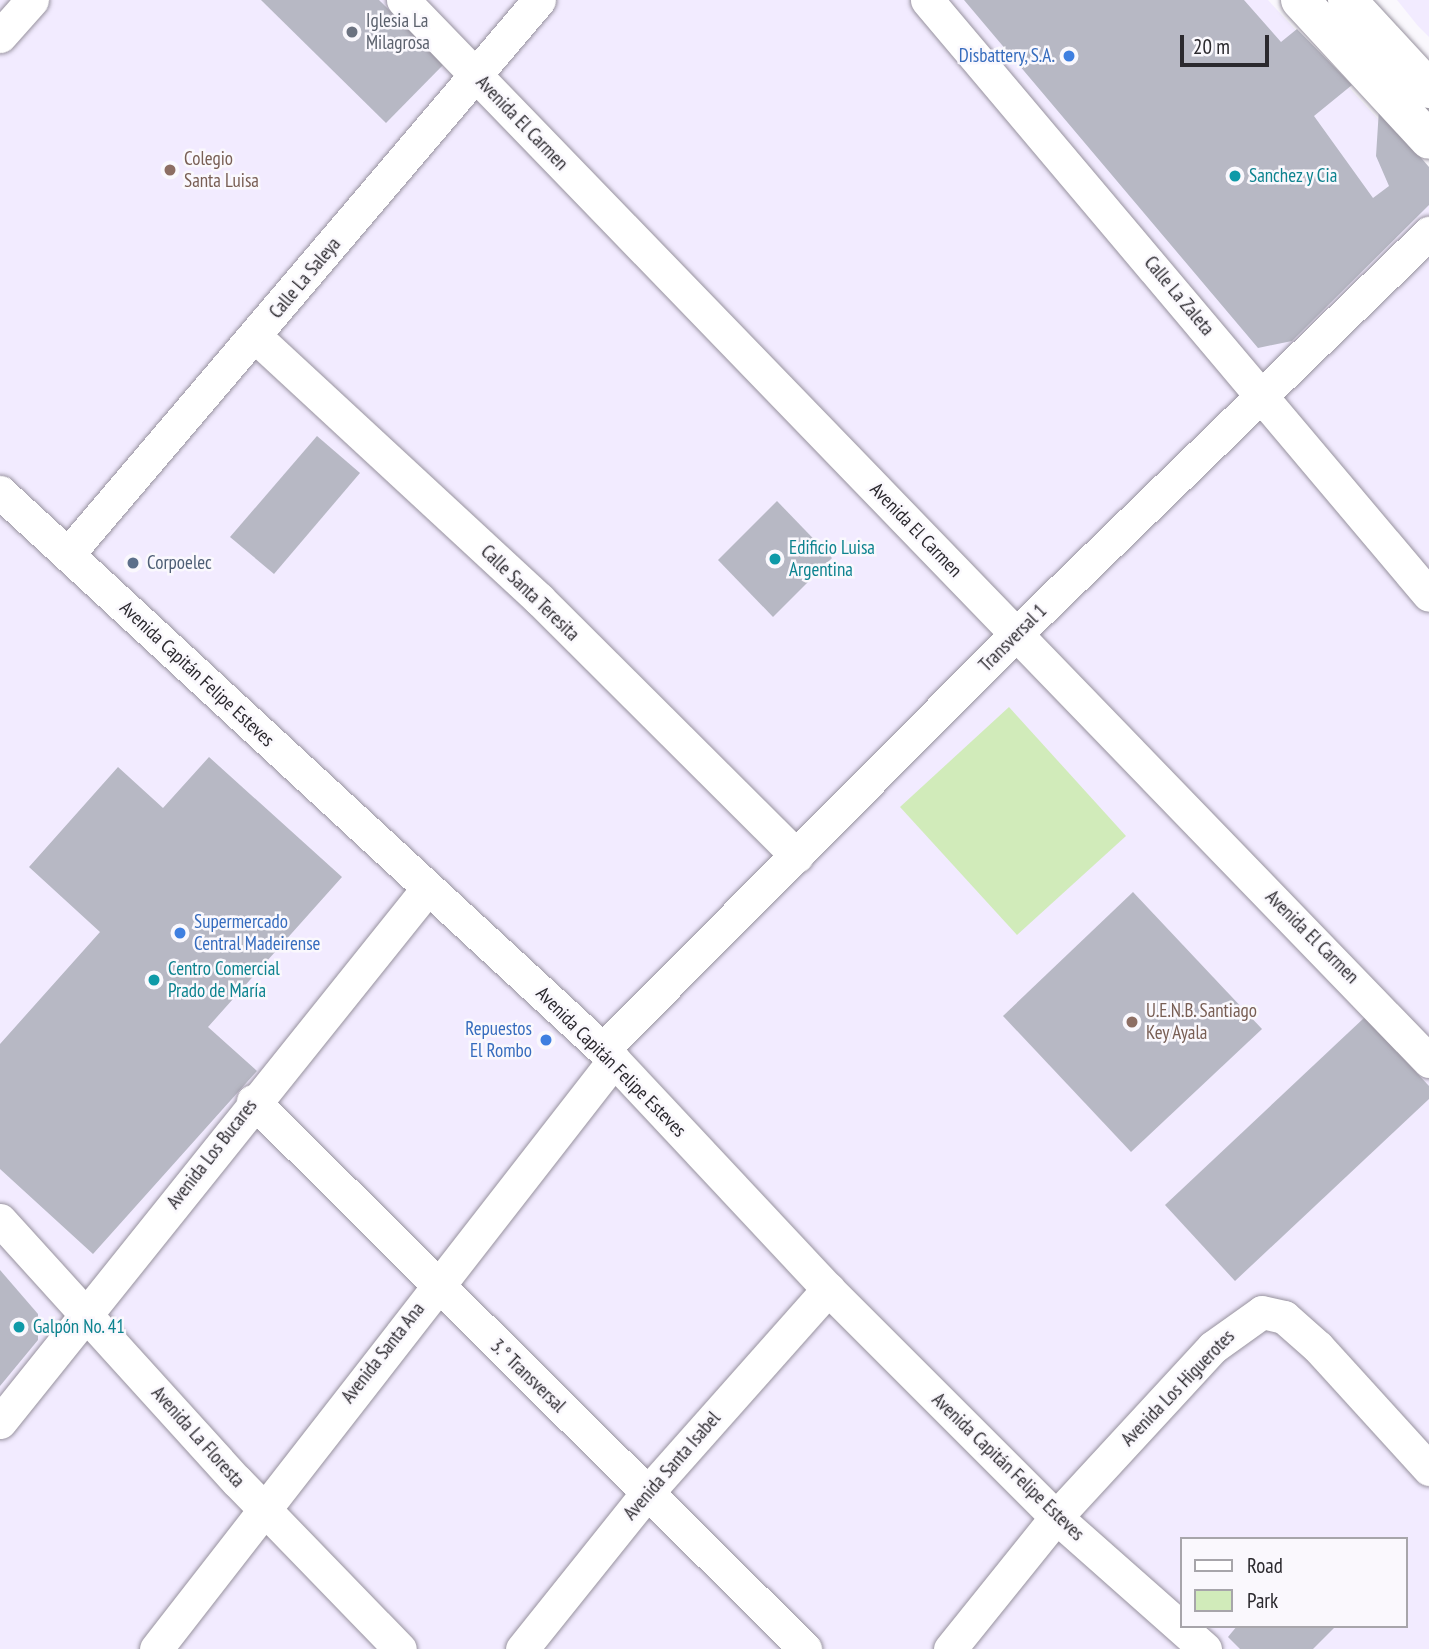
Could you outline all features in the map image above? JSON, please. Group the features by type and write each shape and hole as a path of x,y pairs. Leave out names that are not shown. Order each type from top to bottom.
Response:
{"street":[{"path":"0,36 32,0"},
{"name":"Avenida El Carmen","path":"403,0 1429,1061"},
{"name":"Calle La Saleya","path":"68,554 256,337 539,0"},
{"name":"Calle La Zaleta","path":"927,0 1265,397 1429,595"},
{"path":"1300,0 1429,140"},
{"path":"1347,0 1429,89"},
{"name":"Transversal 1","path":"608,1055 797,856 1016,634 1265,397 1429,233"},
{"name":"Calle Santa Teresita","path":"256,337 539,599 797,856"},
{"name":"Avenida Capitán Felipe Esteves","path":"0,492 608,1055 828,1289 1056,1517 1180,1627"},
{"name":"Avenida Los Bucares","path":"0,1422 253,1101 427,888"},
{"name":"Avenida Santa Ana","path":"156,1649 436,1285 608,1055"},
{"name":"3.° Transversal","path":"253,1101 805,1649"},
{"name":"Avenida La Floresta","path":"0,1220 264,1508 400,1649"},
{"name":"Avenida Santa Isabel","path":"522,1649 648,1493 828,1289"},
{"name":"Avenida Los Higuerotes","path":"950,1649 1056,1517 1213,1347 1262,1312 1284,1317 1318,1347 1429,1469"},
{"name":"Avenida Capitán Felipe Esteves","path":"1181,1628 1205,1649"}],"shaded area":[{"path":"0,0 1268,0 1429,174 1429,1649 0,1649"},
{"path":"1397,0 1429,0 1429,37 1418,26"}],"green space":[{"path":"1009,707 1126,836 1017,935 900,807"}],"building":[{"name":"Iglesia La Milagrosa","path":"261,0 379,0 444,64 386,123"},
{"name":"Sanchez y Cia","path":"964,0 1244,0 1281,42 1297,29 1352,85 1314,116 1373,198 1389,186 1376,156 1379,109 1429,167 1429,205 1292,341 1258,348"},
{"path":"317,436 360,473 274,574 230,537"},
{"name":"Edificio Luisa Argentina","path":"777,501 832,558 773,617 718,560"},
{"name":"Centro Comercial Prado de María","path":"209,757 342,877 208,1027 257,1071 93,1254 0,1169 0,1044 100,932 29,867 118,767 163,808"},
{"name":"U.E.N.B. Santiago Key Ayala","path":"1133,892 1262,1029 1131,1152 1003,1016"},
{"path":"1365,1017 1429,1086 1429,1099 1235,1281 1165,1205"},
{"name":"Galpón No. 41","path":"0,1270 38,1314 38,1340 0,1386"},
{"path":"1235,1628 1334,1628 1313,1649 1240,1649 1228,1637"}],"place":[{"name":"Iglesia La Milagrosa","path":"352,32"},
{"name":"Disbattery, S.A.","path":"1069,56"},
{"name":"Colegio Santa Luisa","path":"170,170"},
{"name":"Sanchez y Cia","path":"1235,176"},
{"name":"Edificio Luisa Argentina","path":"775,559"},
{"name":"Corpoelec","path":"133,563"},
{"name":"Supermercado Central Madeirense","path":"180,933"},
{"name":"Centro Comercial Prado de María","path":"154,980"},
{"name":"U.E.N.B. Santiago Key Ayala","path":"1132,1022"},
{"name":"Repuestos El Rombo","path":"546,1040"},
{"name":"Galpón No. 41","path":"19,1327"}]}
